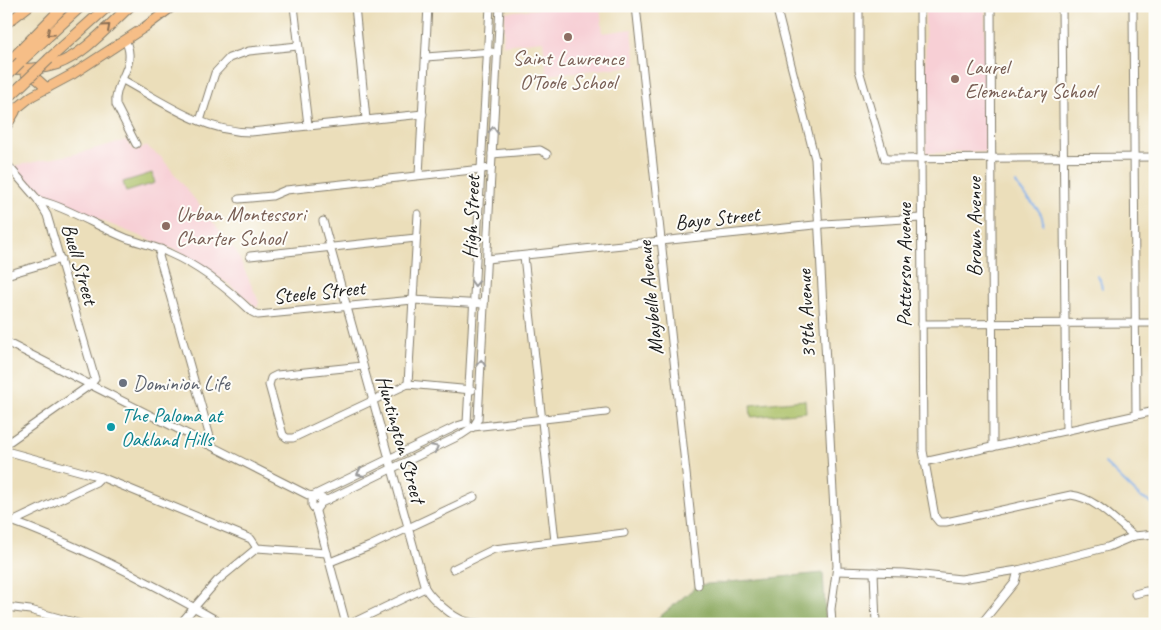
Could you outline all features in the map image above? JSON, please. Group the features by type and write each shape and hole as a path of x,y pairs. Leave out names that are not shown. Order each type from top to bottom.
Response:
{"highway":[{"path":"10,67 64,6"},
{"path":"10,67 81,6"},
{"path":"6,100 48,59 108,6"},
{"path":"10,67 37,68 64,61 83,48 130,6"}],"main road":[{"path":"6,24 29,6"},
{"path":"6,117 25,101 73,74 173,6"},
{"path":"10,67 37,79 47,88"},
{"path":"6,127 16,110"}],"street":[{"path":"294,6 308,125"},
{"path":"355,6 366,119"},
{"path":"420,175 428,6"},
{"name":"High Street","path":"470,425 480,169 490,6"},
{"name":"High Street","path":"470,425 478,420 500,6"},
{"name":"Maybelle Avenue","path":"636,6 698,585"},
{"name":"39th Avenue","path":"776,6 814,154 837,571 831,608 832,624"},
{"path":"859,6 859,70 885,159 1155,157"},
{"name":"Patterson Avenue","path":"920,6 924,462 935,517 939,522 946,522 1072,495 1092,502 1134,536"},
{"name":"Brown Avenue","path":"991,6 993,447"},
{"path":"1062,6 1066,431"},
{"path":"1133,6 1136,415"},
{"path":"125,40 130,50 130,55 116,98 116,105 136,144"},
{"path":"200,122 216,73 229,58 249,51 298,46"},
{"path":"426,57 498,52"},
{"path":"123,80 200,122 240,132 423,114"},
{"path":"492,154 540,150 547,154"},
{"name":"Buell Street","path":"6,163 38,200 47,215 95,379 90,385"},
{"path":"240,199 272,196 286,190 491,168"},
{"name":"Steele Street","path":"38,200 55,204 126,238 161,249 204,272 230,291 258,316 413,300 484,304"},
{"path":"408,384 418,214"},
{"name":"Bayo Street","path":"487,259 818,225 921,218"},
{"name":"Huntington Street","path":"323,221 425,588 429,595 441,606 463,622 494,624"},
{"path":"250,256 416,238"},
{"path":"161,249 159,256 210,437 207,444"},
{"path":"524,256 555,541"},
{"path":"6,275 61,259"},
{"path":"922,324 1155,323"},
{"path":"6,342 312,496 328,500"},
{"path":"363,366 277,375 271,378 269,385 283,435 288,438 298,437 408,384 479,390"},
{"path":"6,444 90,385"},
{"path":"924,462 1155,411"},
{"path":"312,496 457,426 606,412"},
{"path":"316,510 321,503 461,435 470,425"},
{"path":"6,451 101,477 251,539 257,548"},
{"path":"6,525 96,482 101,477"},
{"path":"312,496 312,505 316,510 346,624"},
{"path":"330,562 370,546 474,497"},
{"path":"6,519 56,538 162,589 223,624"},
{"path":"453,569 494,549 624,533"},
{"path":"837,571 904,572 961,578 1018,570 1108,547 1134,536 1155,534"},
{"path":"180,624 217,581 257,548 327,553"},
{"path":"981,624 1015,582 1018,570"},
{"path":"874,572 876,624"},
{"path":"350,624 425,588"},
{"path":"1134,594 1146,591 1155,592"},
{"path":"6,606 30,610 81,624"}],"shaded area":[{"name":"Saint Lawrence O'Toole School","path":"544,6 600,6 603,33 632,29 636,66 547,75 543,41 503,45 505,12 544,8"},
{"name":"Laurel Elementary School","path":"925,6 985,6 986,152 926,153"},
{"name":"Urban Montessori Charter School","path":"126,140 134,150 146,146 161,157 236,251 259,302 257,308 230,285 182,253 87,215 33,187 14,166 79,153"}],"green space":[{"path":"152,173 155,183 126,192 123,182"},
{"path":"805,400 806,412 751,417 750,405"},
{"path":"823,573 826,624 657,624 657,619 698,585"}],"waterway":[{"path":"1016,183 1037,208 1043,224"},
{"path":"1097,276 1100,279 1102,288"},
{"path":"1105,463 1140,497 1155,505"}],"place":[{"name":"Saint Lawrence O'Toole School","path":"568,37"},
{"name":"Laurel Elementary School","path":"955,79"},
{"name":"Urban Montessori Charter School","path":"166,226"},
{"name":"Dominion Life","path":"123,383"},
{"name":"The Paloma at Oakland Hills","path":"111,427"}]}
